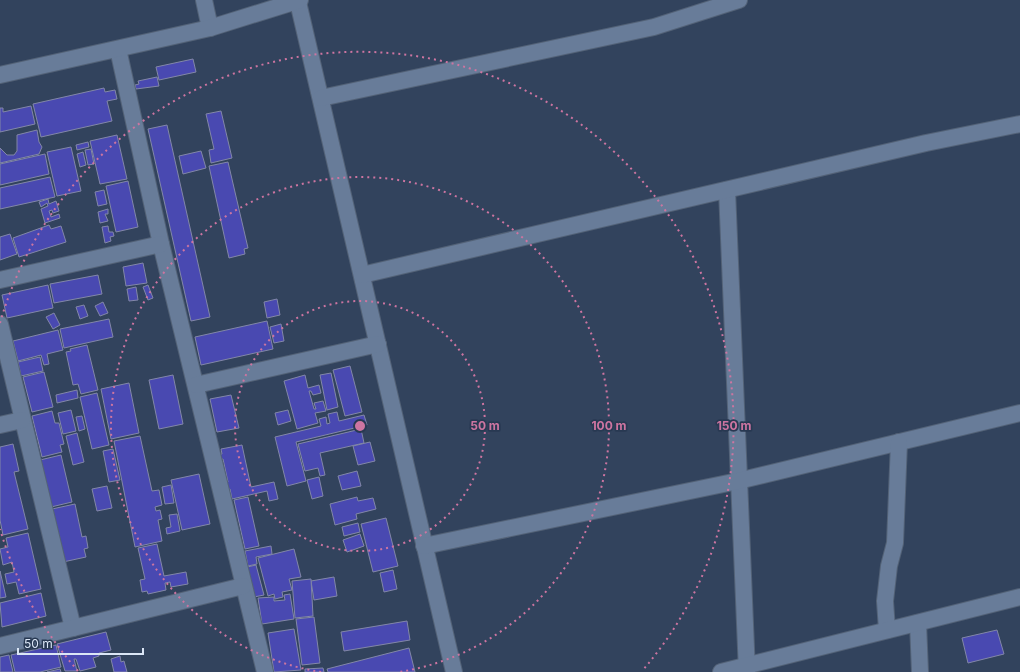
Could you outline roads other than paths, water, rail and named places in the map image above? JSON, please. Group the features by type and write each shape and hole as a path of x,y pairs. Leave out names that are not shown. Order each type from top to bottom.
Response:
{"street":[{"path":"204,0 210,28"},
{"path":"321,98 654,27 739,0"},
{"path":"0,75 210,28 299,1 454,672"},
{"path":"118,49 161,244 265,672"},
{"path":"362,275 926,143 1020,124"},
{"path":"727,190 746,669"},
{"path":"0,280 161,244"},
{"path":"0,324 73,628"},
{"path":"196,385 378,344"},
{"path":"424,546 738,481 1020,413"},
{"path":"0,425 22,420"},
{"path":"887,630 885,602 889,566 895,543 899,442"},
{"path":"0,646 243,586"},
{"path":"721,672 746,669 887,630 1020,597"},
{"path":"918,623 920,672"}]}
